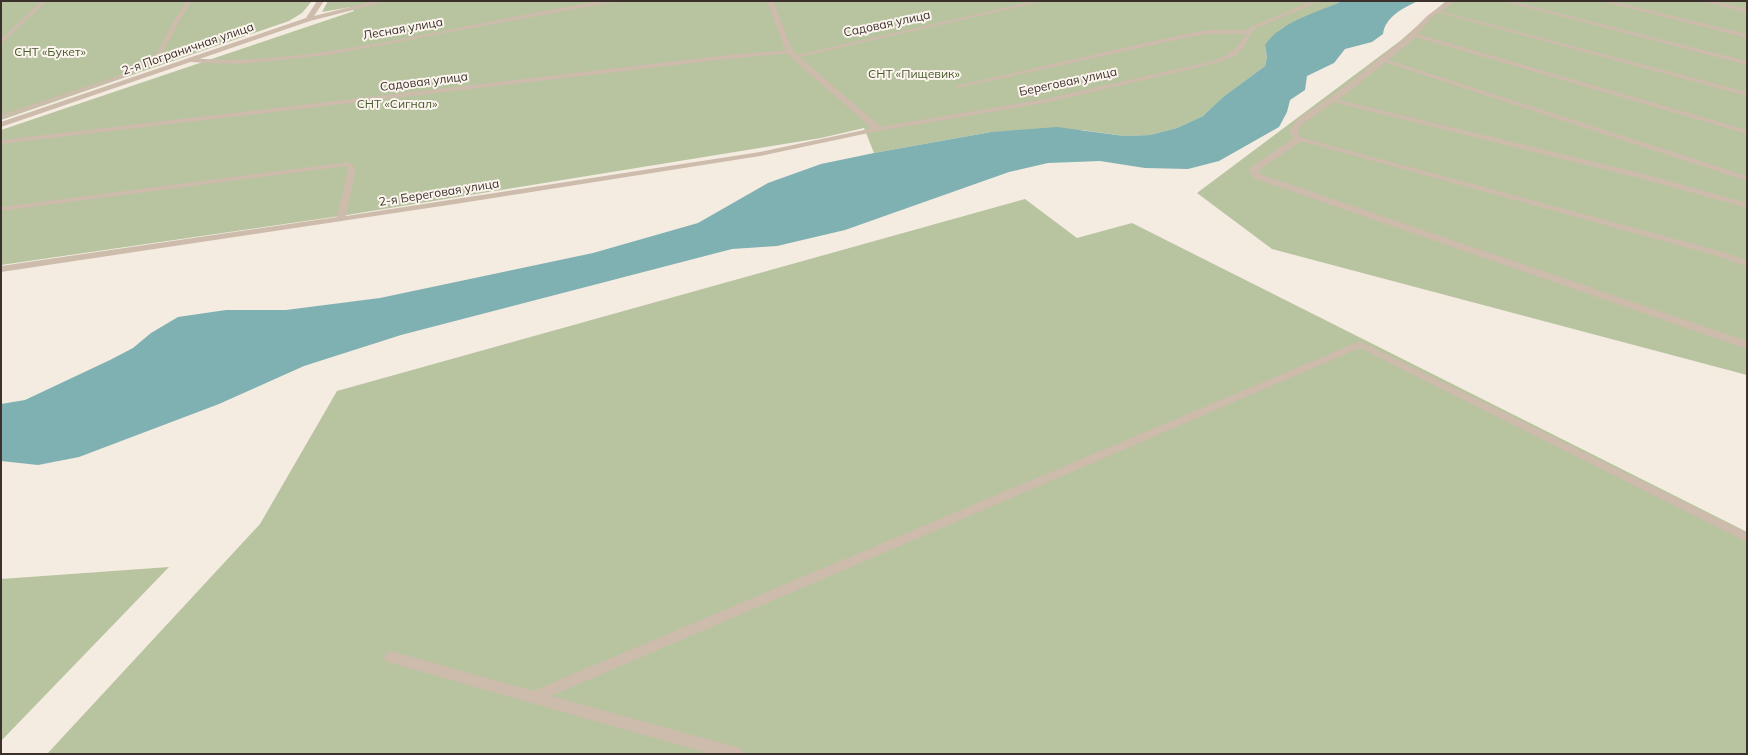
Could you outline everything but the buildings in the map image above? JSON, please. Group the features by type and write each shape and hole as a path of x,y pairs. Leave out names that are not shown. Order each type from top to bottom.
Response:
{"street":[{"path":"308,19 321,1"},
{"name":"2-я Пограничная улица","path":"1,125 308,19 385,1"},
{"path":"770,1 792,54 878,129"},
{"path":"1452,1 1429,17 1414,35 1301,121 1293,131 1299,138 1254,168 1256,176 1747,345"}],"lane":[{"path":"1,42 45,1"},
{"path":"1,117 120,77 150,63 158,56 177,20 190,1"},
{"name":"Лесная улица","path":"191,60 240,63 277,60 414,40 536,14 616,1"},
{"name":"Садовая улица","path":"1,142 728,57 792,54 1043,1"},
{"name":"Береговая улица","path":"878,129 1045,101 1215,62 1233,55 1252,28 1318,1"},
{"path":"1504,1 1747,63"},
{"path":"1603,1 1747,36"},
{"path":"1704,1 1747,11"},
{"path":"1438,11 1747,94"},
{"name":"Береговая улица","path":"958,86 1185,36 1229,31 1250,32"},
{"path":"1414,35 1747,132"},
{"path":"1382,60 1747,179"},
{"path":"1331,100 1645,177 1747,206"},
{"name":"2-я Береговая улица","path":"1,269 760,154 878,129"},
{"path":"1299,138 1724,255 1747,264"},
{"path":"1,208 348,164 352,168 340,219"},
{"path":"533,697 1360,344 1747,538"},
{"path":"391,657 736,754"}],"green space":[{"name":"СНТ «Букет»","path":"1,1 312,1 302,13 289,21 1,120"},
{"name":"СНТ «Сигнал»","path":"328,1 1342,1 1282,28 1265,45 1267,58 1265,66 1223,97 1203,116 1177,128 1150,135 1124,136 1082,130 991,132 874,153 864,128 821,138 347,215 1,265 1,130 354,11 351,7 322,12"},
{"path":"1446,1 1747,1 1747,375 1272,249 1197,193 1400,41"},
{"path":"1025,199 1077,238 1132,223 1747,532 1747,754 47,754 260,524 337,391"},
{"path":"169,567 1,741 1,579"}],"water":[{"path":"1342,1 1418,1 1391,18 1384,28 1383,34 1372,42 1345,49 1334,63 1307,76 1305,90 1290,100 1287,112 1279,127 1219,161 1188,169 1145,168 1100,161 1048,163 1009,172 845,230 777,246 732,249 401,335 304,366 219,404 79,457 38,465 1,461 1,404 25,400 110,360 133,348 151,333 178,317 226,310 286,310 380,298 593,253 698,223 768,183 821,164 874,153 991,132 1057,127 1124,136 1150,135 1177,128 1203,116 1223,97 1265,66 1267,58 1265,45 1280,30 1300,18"}],"park label":[{"name":"СНТ «Пищевик»","path":"914,74"}]}
